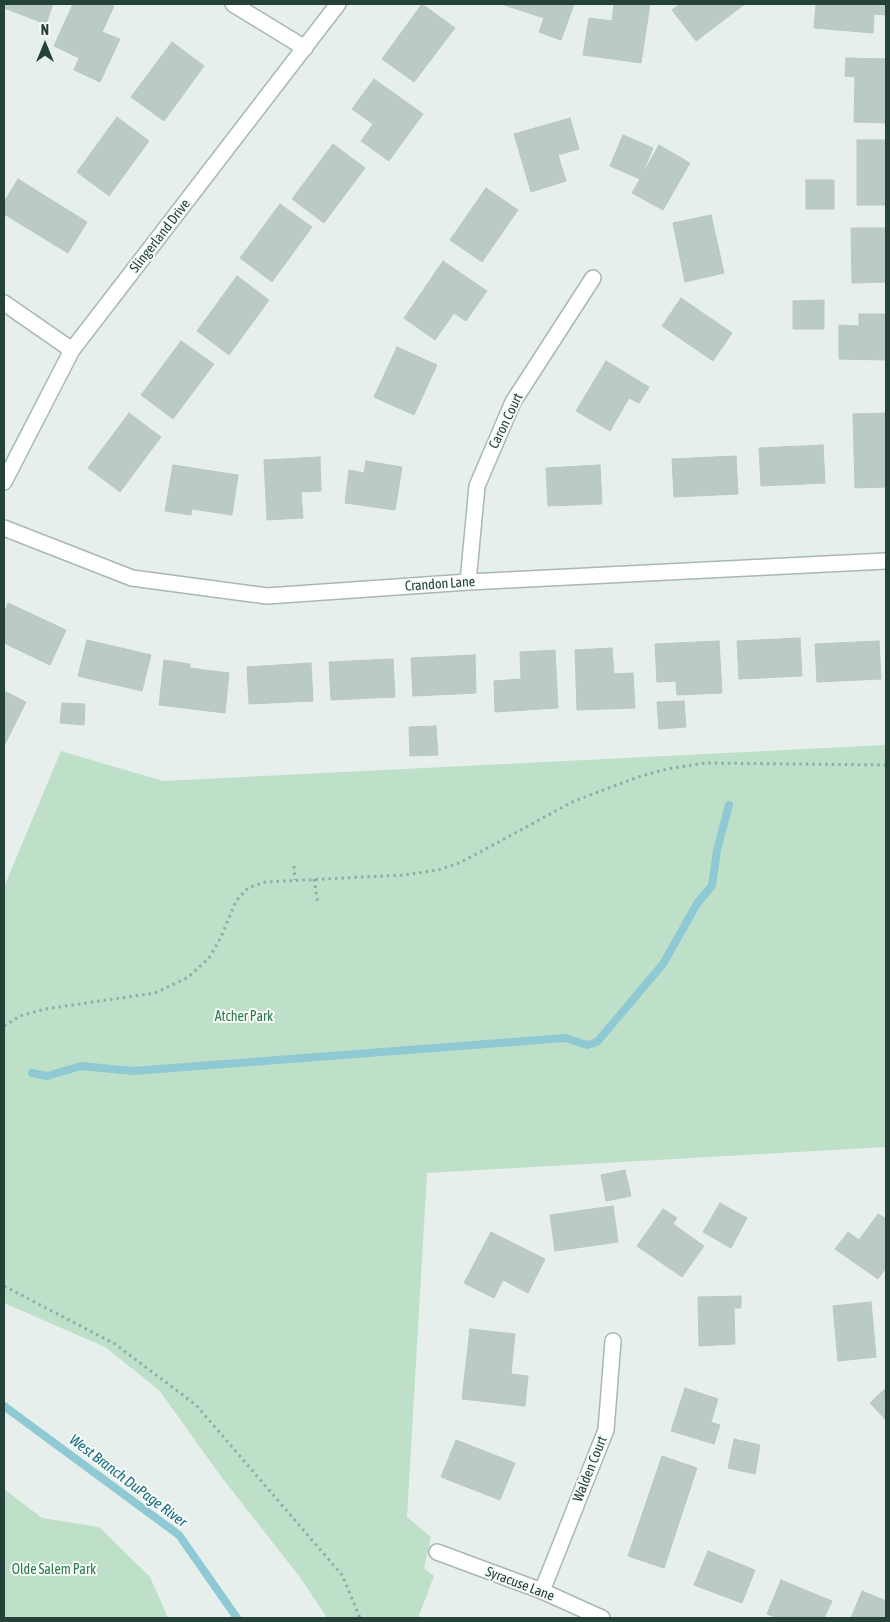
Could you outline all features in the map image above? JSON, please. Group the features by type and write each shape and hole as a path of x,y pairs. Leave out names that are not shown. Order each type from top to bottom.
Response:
{"street":[{"path":"232,4 305,48"},
{"name":"Slingerland Drive","path":"4,482 72,350 338,4"},
{"name":"Caron Court","path":"468,582 477,486 513,402 593,278"},
{"path":"4,303 72,350"},
{"name":"Crandon Lane","path":"4,528 132,578 268,596 468,582 886,560"},
{"name":"Walden Court","path":"542,1591 606,1430 613,1341"},
{"name":"Syracuse Lane","path":"437,1552 542,1591 602,1618"}],"path":[{"path":"4,1026 20,1016 45,1009 155,992 187,978 209,958 221,937 236,901 248,888 265,882 404,875 438,870 484,850 574,801 638,777 667,769 705,763 886,765"},
{"path":"294,866 295,880"},
{"path":"314,879 318,904"},
{"path":"4,1286 115,1344 196,1405 342,1576 360,1618"}],"green space":[{"name":"Atcher Park","path":"886,745 886,1147 427,1173 407,1517 431,1537 424,1568 434,1576 418,1618 327,1618 302,1580 220,1475 159,1390 105,1347 4,1303 4,887 61,751 163,781"},
{"name":"Olde Salem Park","path":"4,1489 42,1518 99,1527 150,1577 168,1618 4,1618"}],"building":[{"path":"4,4 53,4 46,24 4,8"},
{"path":"73,4 109,4 114,6 102,32 120,39 100,82 74,70 79,58 54,46"},
{"path":"422,4 455,28 414,82 382,59"},
{"path":"501,4 574,4 561,40 539,32 544,18"},
{"path":"614,4 650,4 641,63 583,55 589,18 612,21"},
{"path":"680,4 745,4 696,41 672,10"},
{"path":"816,4 886,4 886,15 874,14 873,33 814,28"},
{"path":"172,42 204,66 164,121 131,97"},
{"path":"846,58 886,59 886,123 854,122 855,77 845,76"},
{"path":"374,79 423,114 389,161 361,141 373,124 352,109"},
{"path":"117,117 149,141 109,196 77,172"},
{"path":"570,118 579,149 558,155 566,181 531,192 514,134"},
{"path":"623,135 653,148 640,179 610,166"},
{"path":"857,140 886,140 886,205 857,205"},
{"path":"333,144 365,168 324,223 292,199"},
{"path":"659,145 690,163 663,210 632,193"},
{"path":"18,179 87,222 68,253 4,214 4,202"},
{"path":"806,180 834,180 834,209 806,209"},
{"path":"486,188 518,210 482,262 450,240"},
{"path":"280,204 312,227 272,282 240,258"},
{"path":"711,215 724,273 685,282 673,223"},
{"path":"851,228 886,228 886,282 852,283"},
{"path":"443,261 487,291 466,321 454,313 435,340 404,318"},
{"path":"237,276 269,300 229,355 197,331"},
{"path":"681,298 732,333 713,361 662,326"},
{"path":"824,300 824,329 793,329 793,301"},
{"path":"859,314 886,314 886,360 839,359 839,325 859,326"},
{"path":"181,341 214,364 173,419 141,395"},
{"path":"397,347 437,365 414,415 374,397"},
{"path":"606,361 649,387 639,403 629,398 610,431 576,411"},
{"path":"129,413 161,437 120,492 88,468"},
{"path":"886,413 886,487 855,488 853,414"},
{"path":"823,445 825,483 761,486 759,448"},
{"path":"736,456 738,494 674,497 672,459"},
{"path":"320,457 321,491 301,492 303,518 267,520 264,460"},
{"path":"366,461 402,467 395,510 345,503 349,470 364,473"},
{"path":"173,465 238,475 232,515 192,509 191,515 165,511"},
{"path":"600,465 602,504 548,506 546,468"},
{"path":"8,603 66,630 50,665 4,643 4,613"},
{"path":"800,638 802,676 739,679 737,641"},
{"path":"87,640 151,655 142,691 78,676"},
{"path":"719,641 722,693 677,695 676,681 657,682 655,644"},
{"path":"879,641 881,679 817,682 815,644"},
{"path":"612,648 614,674 633,673 635,708 577,710 575,650"},
{"path":"555,650 558,708 495,712 494,681 521,679 520,652"},
{"path":"475,655 476,693 413,696 411,658"},
{"path":"393,659 395,697 331,700 329,662"},
{"path":"164,660 190,664 190,668 229,673 225,713 159,705"},
{"path":"311,663 313,701 249,704 247,667"},
{"path":"4,691 26,702 4,746"},
{"path":"684,701 686,727 659,729 657,702"},
{"path":"62,703 85,704 84,725 60,723"},
{"path":"436,726 438,755 410,756 409,727"},
{"path":"625,1170 631,1196 606,1201 601,1175"},
{"path":"720,1203 747,1218 731,1248 703,1232"},
{"path":"613,1206 618,1242 555,1251 550,1215"},
{"path":"663,1209 677,1218 673,1224 704,1246 682,1277 637,1246"},
{"path":"878,1214 886,1219 886,1268 878,1279 835,1249 848,1232 859,1240"},
{"path":"491,1232 545,1259 528,1293 503,1280 494,1298 464,1283"},
{"path":"741,1296 741,1308 734,1308 735,1344 699,1346 698,1297"},
{"path":"871,1302 876,1357 838,1361 833,1306"},
{"path":"470,1329 515,1334 511,1374 528,1376 525,1406 462,1399"},
{"path":"685,1388 718,1399 711,1422 720,1425 714,1444 671,1431"},
{"path":"886,1388 886,1420 870,1403"},
{"path":"734,1439 760,1445 755,1474 728,1468"},
{"path":"456,1440 515,1463 500,1500 441,1477"},
{"path":"662,1456 697,1468 664,1568 628,1556"},
{"path":"708,1551 755,1570 742,1603 694,1585"},
{"path":"781,1580 832,1601 824,1618 778,1618 767,1614"},
{"path":"862,1591 886,1601 886,1618 851,1618"}],"waterway":[{"path":"32,1073 47,1076 81,1066 133,1071 565,1038 587,1045 597,1042 663,964 698,902 712,886 717,850 729,805"},
{"name":"West Branch DuPage River","path":"4,1406 179,1535 237,1618"}]}
